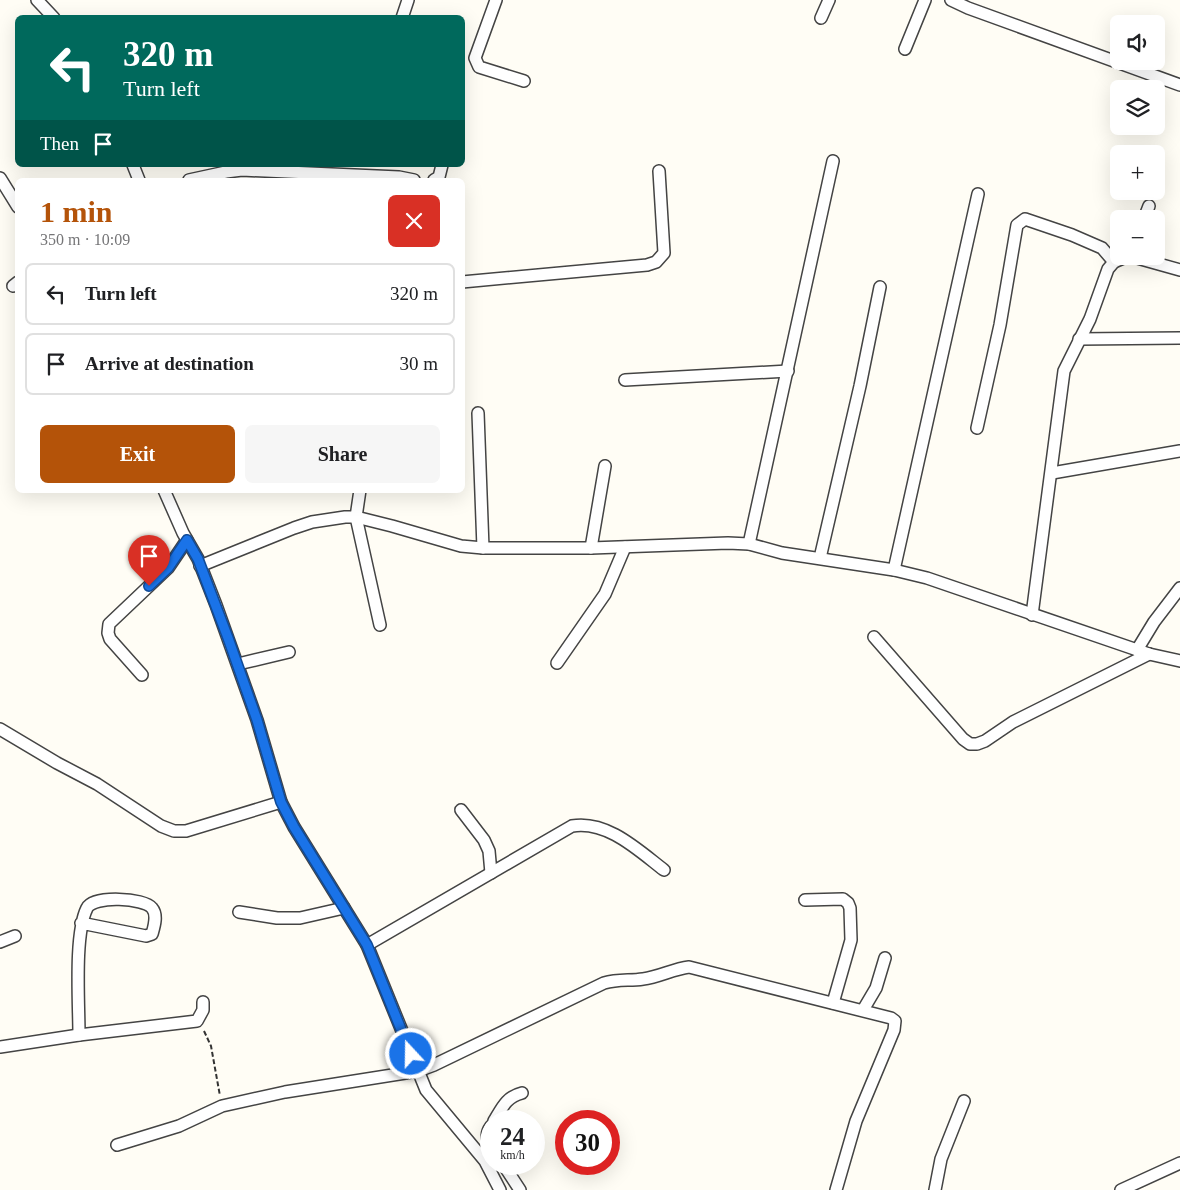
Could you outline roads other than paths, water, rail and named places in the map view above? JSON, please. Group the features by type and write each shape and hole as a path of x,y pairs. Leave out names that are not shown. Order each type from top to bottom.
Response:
{"street":[{"path":"37,0 51,15"},
{"path":"403,15 408,0"},
{"path":"496,0 475,58 479,67 524,80"},
{"path":"822,18 829,0"},
{"path":"905,48 924,0"},
{"path":"951,0 975,11 1180,85"},
{"path":"749,544 834,161"},
{"path":"196,178 238,168 404,178"},
{"path":"465,282 637,266 656,262 664,253 659,171"},
{"path":"0,178 15,202"},
{"path":"894,570 978,194"},
{"path":"1147,210 1149,206"},
{"path":"977,428 1000,325 1018,225 1025,219 1072,235 1102,248 1110,257"},
{"path":"1032,615 1064,371 1090,319 1108,269 1111,265"},
{"path":"1162,265 1180,270"},
{"path":"820,558 860,386 880,287"},
{"path":"1079,339 1180,338"},
{"path":"625,380 788,371"},
{"path":"478,413 483,548"},
{"path":"1052,473 1180,450"},
{"path":"591,548 605,466"},
{"path":"165,493 200,566 238,664 281,802 294,827 367,945 426,1090 485,1161 500,1190"},
{"path":"360,493 356,517 380,625"},
{"path":"200,566 303,525 345,517 356,517 461,546 483,548 591,548 728,543 749,544 787,554 894,570 948,584 1032,615 1149,654 1180,661"},
{"path":"142,675 110,639 108,633 109,624 168,568 187,540"},
{"path":"557,663 605,594 625,547"},
{"path":"1137,650 1154,622 1180,588"},
{"path":"874,637 970,744 985,741 1013,722 1149,654"},
{"path":"238,664 289,652"},
{"path":"0,729 97,784 161,826 174,831 186,831 281,802"},
{"path":"461,810 484,840 489,851 491,872"},
{"path":"367,945 572,826 582,824 593,825 622,839 664,870"},
{"path":"79,1034 81,923 88,906 102,899 111,899 146,904 152,908 155,914 152,934 146,936 81,923"},
{"path":"805,900 843,899 850,908 851,940 832,1003"},
{"path":"239,912 277,918 300,918 344,908"},
{"path":"0,942 15,936"},
{"path":"863,1010 876,988 886,958"},
{"path":"117,1145 179,1126 222,1106 285,1092 418,1071 604,983 615,980 642,980 679,968 689,967 863,1010 895,1020 896,1025 856,1121 836,1190"},
{"path":"0,1047 79,1034 197,1022 203,1010 204,1002"},
{"path":"502,1110 512,1096 522,1093"},
{"path":"935,1190 941,1159 964,1101"},
{"path":"1121,1190 1180,1163"},
{"path":"510,1175 520,1190"}]}
